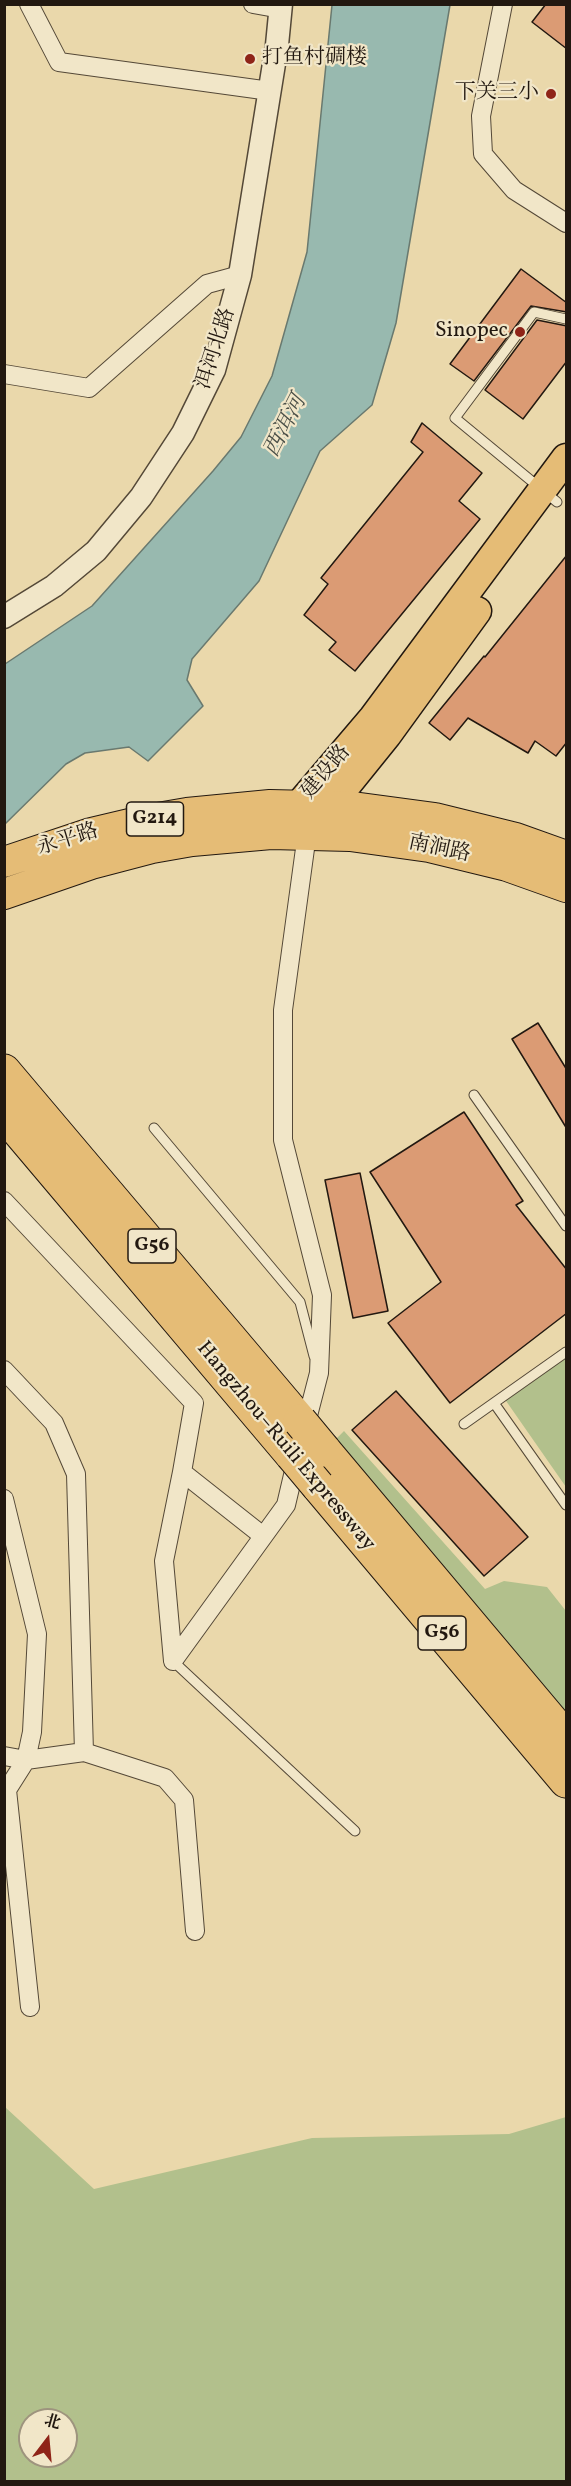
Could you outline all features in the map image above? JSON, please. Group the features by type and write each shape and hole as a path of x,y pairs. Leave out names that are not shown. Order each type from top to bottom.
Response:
{"highway":[{"name":"永平路","path":"4,862 92,833 146,820 228,808 312,812"},
{"name":"南涧路","path":"312,812 394,812 445,820 516,838 567,856"},
{"name":"南涧路","path":"312,812 351,836 429,847 507,866 567,887"},
{"name":"永平路","path":"4,894 91,864 162,847 231,837 312,812"},
{"name":"Hangzhou–Ruili Expressway","path":"4,1071 567,1738"},
{"name":"Hangzhou–Ruili Expressway","path":"4,1114 567,1781"}],"main road":[{"name":"建设路","path":"312,812 387,735 556,494 567,458"}],"street":[{"path":"29,4 60,62 270,91"},
{"path":"253,4 281,7"},
{"path":"503,4 481,116 483,154 514,190 567,222"},
{"name":"洱河北路","path":"4,617 54,586 96,551 141,497 183,433 214,370 240,275 270,91 281,7"},
{"path":"4,374 88,388 207,284 240,275"},
{"path":"173,1661 286,1505 319,1373 322,1295 283,1140 283,1010 312,812"},
{"path":"4,1201 194,1403 164,1561 173,1661"},
{"path":"4,1370 54,1423 76,1474 84,1752"},
{"path":"182,1472 263,1536"},
{"path":"4,1499 37,1634 32,1732 26,1760 7,1790 30,2007"},
{"path":"4,1756 26,1760 84,1752 165,1778 184,1800 195,1930"}],"lane":[{"path":"556,494 455,418 534,312 567,319"},
{"path":"474,1095 567,1226"},
{"path":"154,1128 300,1302 319,1373"},
{"path":"464,1424 567,1352"},
{"path":"494,1403 567,1505"},
{"path":"173,1661 356,1831"}],"green space":[{"path":"566,1358 566,1487 504,1398"},
{"path":"344,1431 485,1589 504,1581 547,1587 566,1611 566,1726 333,1442"},
{"path":"5,2107 94,2189 312,2138 509,2134 566,2117 566,2481 5,2481"}],"water":[{"name":"西洱河","path":"332,5 450,5 396,323 372,405 320,451 259,581 192,659 187,680 203,706 148,761 129,747 85,753 66,764 5,824 5,664 92,606 241,437 272,376 307,252"}],"building":[{"path":"546,4 567,4 567,49 532,22"},
{"path":"521,269 567,303 567,312 531,306 474,381 450,364"},
{"path":"537,320 567,326 567,361 523,419 485,390"},
{"path":"422,423 482,473 459,501 480,519 355,671 329,650 336,642 304,615 328,584 321,578 423,452 411,442"},
{"path":"567,555 567,742 556,756 535,741 528,753 468,718 450,740 429,723"},
{"path":"538,1023 567,1070 567,1129 512,1039"},
{"path":"464,1112 523,1201 516,1205 567,1270 567,1313 450,1403 388,1323 441,1282 370,1172"},
{"path":"360,1173 388,1311 353,1318 325,1180"},
{"path":"396,1391 528,1537 484,1576 352,1430"}],"place":[{"name":"打鱼村碉楼","path":"250,59"},
{"name":"下关三小","path":"551,94"},
{"name":"Sinopec","path":"520,332"}]}
